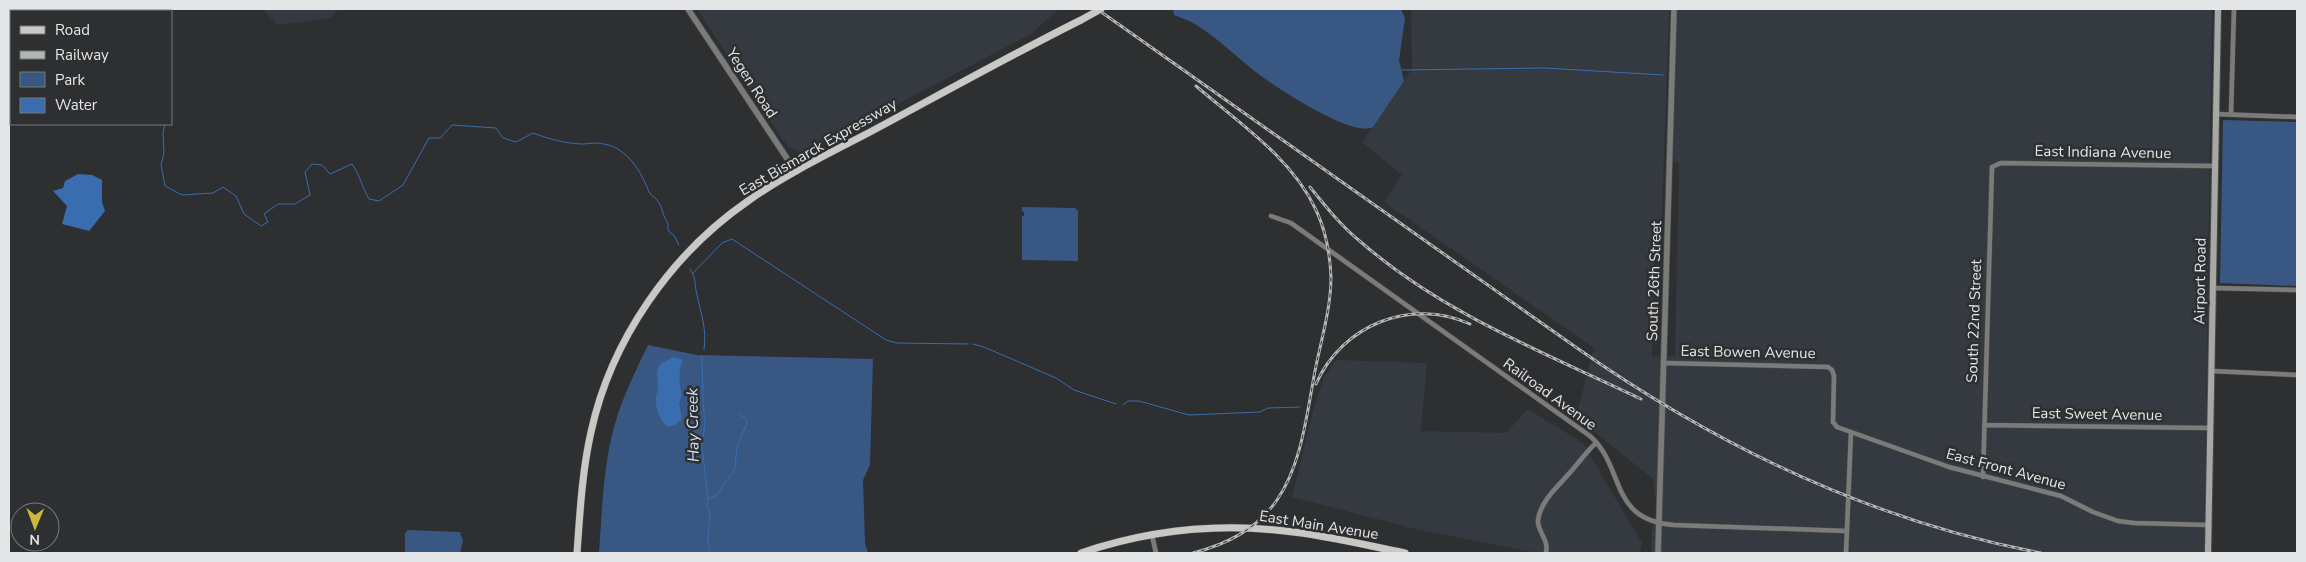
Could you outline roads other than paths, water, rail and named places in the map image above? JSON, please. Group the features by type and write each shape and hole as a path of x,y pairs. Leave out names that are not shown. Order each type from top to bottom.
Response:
{"main road":[{"name":"East Bismarck Expressway","path":"577,553 583,480 592,425 611,370 640,314 672,271 707,234 747,201 796,172 1102,9"},
{"name":"Airport Road","path":"2208,553 2218,9"},
{"name":"East Main Avenue","path":"1081,553 1152,535 1218,528 1274,530 1405,553"}],"street":[{"name":"Yegen Road","path":"688,9 796,172"},
{"name":"South 26th Street","path":"1658,553 1674,9"},
{"path":"2231,114 2234,9"},
{"path":"2215,114 2297,117"},
{"name":"East Indiana Avenue","path":"1992,167 2001,163 2214,166"},
{"name":"South 22nd Street","path":"1983,477 1992,167"},
{"name":"Railroad Avenue","path":"1271,216 1291,223 1596,443 1608,461 1620,491 1629,505 1644,516 1659,523 1847,532"},
{"path":"2212,288 2297,290"},
{"name":"East Bowen Avenue","path":"1664,363 1822,366 1831,368 1834,376 1832,419"},
{"path":"2211,371 2297,375"},
{"name":"East Front Avenue","path":"1832,419 1837,427 1921,458 1983,477 2061,496 2102,516 2118,521 2134,524 2208,525"},
{"name":"East Sweet Avenue","path":"1984,425 2210,428"},
{"path":"1846,553 1850,432"},
{"path":"1546,553 1546,540 1538,521 1542,512 1556,488 1596,443"},
{"path":"1152,535 1156,553"}],"water":[{"path":"78,174 92,175 102,180 102,202 105,211 89,231 62,224 67,206 53,191 63,188 65,181"},
{"path":"674,357 683,360 680,368 682,395 679,403 682,419 675,425 668,427 660,418 656,406 657,373 660,364"}],"waterway":[{"path":"1402,70 1544,68 1663,75"},
{"name":"Hay Creek","path":"165,125 163,133 164,153 161,165 165,186 182,195 213,193 223,187 236,196 244,214 261,226 268,222 264,214 278,204 295,204 310,195 305,172 312,164 322,165 330,174 352,164 369,199 379,201 403,185 429,138 440,138 452,125 496,128 503,138 516,142 533,133 569,143 604,144 620,150 632,162 642,176 650,193 658,201 668,223 668,230 675,237 679,245"},
{"path":"693,273 722,243 732,239 886,340 897,343 968,344"},
{"name":"Hay Creek","path":"690,269 694,279 703,322 705,335 704,350"},
{"path":"973,344 1056,378 1074,390 1116,404"},
{"name":"Hay Creek","path":"702,356 705,422 702,447 708,499 707,505 710,514 708,540 710,553"},
{"path":"1123,405 1128,401 1139,401 1189,415 1260,412 1268,408 1300,407"},
{"path":"708,499 716,496 735,469 737,447 747,423 745,418 740,415"}],"railway":[{"path":"1097,9 1577,348 1630,384 1685,417 1798,475 1857,500 1917,521 1978,539 2041,553"},
{"path":"1193,553 1218,545 1250,528 1269,511 1286,485 1303,435 1331,288 1325,234 1306,191 1263,142 1196,86"},
{"path":"1310,187 1334,216 1355,237 1427,291 1496,330 1641,399"},
{"path":"1316,384 1328,363 1343,346 1361,332 1381,322 1402,316 1425,314 1448,316 1470,324"}]}
